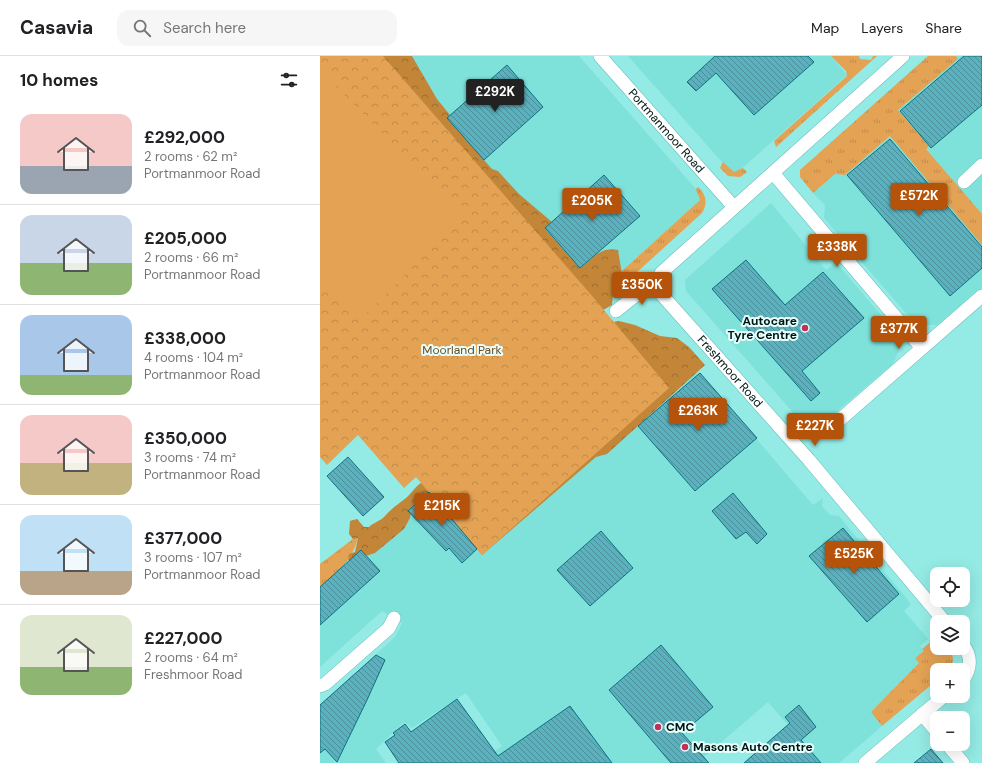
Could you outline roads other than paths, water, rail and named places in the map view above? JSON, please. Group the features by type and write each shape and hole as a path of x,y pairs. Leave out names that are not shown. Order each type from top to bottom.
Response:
{"street":[{"name":"Portmanmoor Road","path":"600,56 733,206"},
{"path":"616,311 641,291 659,284 661,272 733,206 773,173 903,56"},
{"path":"964,182 979,168"},
{"path":"773,173 921,347"},
{"name":"Freshmoor Road","path":"659,284 662,295 785,432 939,615"},
{"path":"834,424 921,347 982,296"},
{"path":"320,686 325,684 388,628 394,618"},
{"path":"865,763 935,703"},
{"path":"922,714 930,724"},
{"path":"953,751 963,763"}],"place":[{"name":"Autocare Tyre Centre","path":"805,328"},
{"name":"CMC","path":"658,727"},
{"name":"Masons Auto Centre","path":"685,747"}],"park label":[{"name":"Moorland Park","path":"462,350"}]}
